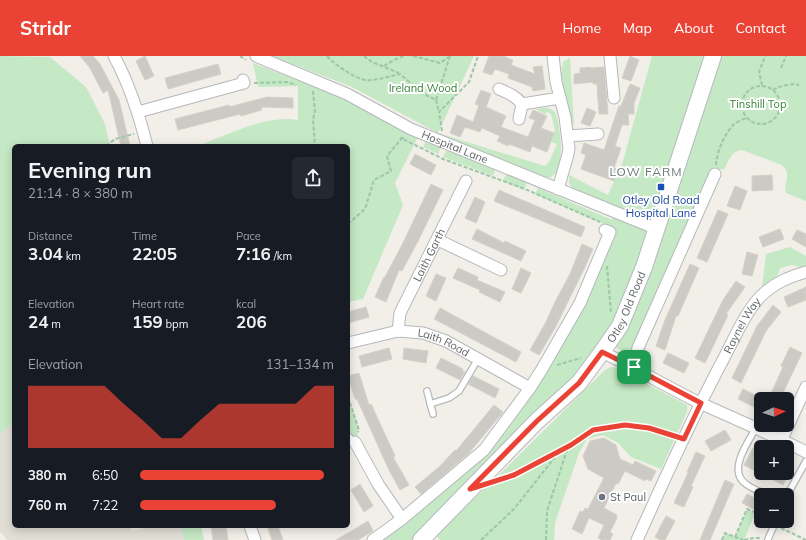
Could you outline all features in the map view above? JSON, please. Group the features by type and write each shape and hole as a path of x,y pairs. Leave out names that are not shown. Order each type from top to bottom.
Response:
{"street":[{"path":"114,56 124,73 138,112 146,144"},
{"name":"Hospital Lane","path":"256,56 347,94 411,129 657,229"},
{"path":"553,56 556,82 568,136 569,149 558,189"},
{"path":"610,56 614,98"},
{"name":"Otley Old Road","path":"424,539 537,421 579,383 620,326 640,279 712,56"},
{"path":"138,112 244,83 243,80"},
{"path":"499,89 518,99 522,104 519,119"},
{"path":"522,104 560,98"},
{"path":"568,136 598,134"},
{"path":"634,367 638,348 715,174"},
{"name":"Laith Garth","path":"398,331 400,313 438,240 466,181"},
{"path":"373,540 402,519 484,450 530,388 580,302 610,232 605,230"},
{"path":"438,240 501,270"},
{"name":"Raynel Way","path":"637,540 701,403 749,312 759,297 771,286 788,277 806,272"},
{"name":"Laith Road","path":"350,343 398,331 423,333 437,337 530,388"},
{"path":"602,352 634,367 648,376 701,403 754,426"},
{"path":"782,439 806,387"},
{"path":"767,432 806,452"},
{"path":"352,439 378,484 402,519"},
{"path":"251,528 255,540"}],"lane":[{"path":"430,404 449,398 459,391 478,359"},
{"path":"427,390 433,414"},
{"path":"754,431 738,462 740,478 745,484 754,488"},
{"path":"791,488 806,461"},
{"path":"768,539 773,528"}],"path":[{"path":"327,56 354,76 365,80 400,74"},
{"path":"364,56 372,62 400,74 422,93 436,100"},
{"path":"384,66 404,56"},
{"path":"413,56 440,63 450,56"},
{"path":"446,143 440,124 436,100 450,56"},
{"path":"439,112 469,82 478,56"},
{"path":"762,86 759,72 765,56"},
{"path":"781,68 786,56"},
{"path":"773,90 787,85 799,85"},
{"path":"755,86 762,86 773,90 777,95 780,107 778,114 770,122 757,124 746,118 741,106 745,94 750,89 755,86"},
{"path":"313,91 315,111 313,120 315,144"},
{"path":"715,174 716,157 724,138 733,125 746,118"},
{"path":"350,222 365,209 374,180 391,171 387,156 401,138 411,129"},
{"path":"109,144 115,139 143,132"},
{"path":"542,368 602,352"},
{"path":"350,403 359,430 352,439"},
{"path":"492,482 514,475 560,451 593,430 625,425 649,428 684,439"},
{"path":"546,540 547,511 568,446"},
{"path":"481,540 514,509 560,451"},
{"path":"735,537 747,509 754,512"},
{"path":"784,528 806,540"},
{"path":"722,540 725,533 744,540 754,538 768,539"}],"shaded area":[{"path":"12,424 12,528 131,528 132,531 145,528 181,528 184,540 7,540 0,531 0,434"}],"green space":[{"path":"0,56 50,57 86,87 105,124 110,144 12,144 12,424 0,434"},
{"name":"Ireland Wood","path":"272,56 474,56 438,133 352,87"},
{"name":"Tinshill Top","path":"652,56 806,56 806,201 786,193 787,172 782,165 742,150 733,154 724,170 714,167 633,352 628,354 603,341 584,367 533,416 420,540 373,540 484,450 580,302 611,227 535,194 538,188 612,220 615,208 573,190 569,182 569,175 608,195 623,161"},
{"path":"570,58 574,126 569,114 561,75 563,62"},
{"path":"253,63 345,98 418,137 395,183 403,205 363,299 350,302 350,144 203,144 234,131 261,123 286,119 298,120 298,86 258,87"},
{"path":"535,109 550,109 556,114 559,128 561,150 560,164 558,171 551,177 544,178 438,135 438,133 545,166 549,162 557,144 551,142 555,130 551,114 547,112 545,114"},
{"path":"426,140 441,147 438,154 423,147"},
{"path":"447,150 495,169 493,176 443,157"},
{"path":"506,174 527,182 524,190 503,181"},
{"path":"790,247 806,256 806,266 800,267 792,265 780,268 778,275 762,289 766,254"},
{"path":"611,367 617,368 687,405 687,412 661,469 631,457 618,443 603,435 587,439 579,453 555,523 554,540 440,540 436,535 605,370"},
{"path":"350,403 359,430 355,442 350,438"},
{"path":"747,509 754,512 744,540 722,540 725,533 735,537"},
{"path":"181,528 201,528 204,540 184,540"}],"building":[{"path":"80,56 93,56 100,64 119,100 130,144 121,144 108,90 103,93 90,68"},
{"path":"145,56 154,76 145,80 136,61"},
{"path":"489,56 503,56 513,60 511,65 535,74 533,67 542,66 545,89 533,91 532,87 508,78 509,74 495,69 492,75 483,72"},
{"path":"630,56 639,60 631,81 622,78"},
{"path":"218,64 221,74 168,89 165,78"},
{"path":"604,67 608,114 599,114 597,84 593,84 593,82 574,84 574,74 580,73 580,68"},
{"path":"630,84 640,88 634,103 634,114 628,114 629,125 622,125 615,146 621,148 614,168 618,170 614,181 581,169 586,155 581,153 584,143 604,150 619,106 621,106"},
{"path":"481,90 491,94 486,107 506,116 501,127 528,137 535,120 529,118 533,110 547,116 541,128 554,133 547,152 532,146 530,152 509,144 508,146 497,141 500,136 482,128 480,132 465,127 460,137 450,133 457,115 473,122 479,105 475,104"},
{"path":"267,97 293,98 293,108 261,107 262,110 241,116 240,114 178,130 175,119"},
{"path":"587,108 596,112 590,126 581,123"},
{"path":"415,154 436,165 431,175 410,164"},
{"path":"772,175 773,190 752,191 752,176"},
{"path":"431,184 443,190 402,271 399,270 386,302 375,297"},
{"path":"735,186 747,191 740,210 727,206"},
{"path":"499,190 585,227 581,237 494,201"},
{"path":"475,197 485,202 476,223 465,218"},
{"path":"718,210 728,214 707,262 697,258"},
{"path":"477,229 504,243 505,241 526,251 521,261 472,239"},
{"path":"780,229 784,239 763,247 759,237"},
{"path":"797,230 806,234 806,247 792,239"},
{"path":"582,244 593,249 555,328 539,355 530,350 570,274"},
{"path":"747,252 758,255 752,276 742,274"},
{"path":"690,264 699,268 678,316 676,316 665,350 656,346 665,320"},
{"path":"458,268 478,277 477,280 505,292 500,302 479,292 480,290 453,278"},
{"path":"521,268 531,273 521,293 512,289"},
{"path":"436,274 446,278 436,301 426,296"},
{"path":"736,281 745,287 726,314 728,315 705,363 695,358 723,300"},
{"path":"806,287 806,300 788,307 784,297"},
{"path":"773,305 781,312 766,331 741,383 732,378 757,326"},
{"path":"366,307 369,317 350,322 350,311"},
{"path":"440,308 521,352 516,362 434,319"},
{"path":"790,347 802,353 783,392 772,392 783,367 781,366"},
{"path":"389,348 392,359 362,367 359,356"},
{"path":"404,348 428,351 426,363 403,359"},
{"path":"668,353 689,363 684,373 663,363"},
{"path":"441,358 463,369 462,371 465,372 460,380 436,368"},
{"path":"359,373 369,405 371,404 395,456 393,457 409,485 400,490 389,470 357,399 355,399 350,383 350,375"},
{"path":"473,376 499,389 495,398 468,384"},
{"path":"743,389 754,394 754,407 738,399"},
{"path":"494,405 503,412 469,453 421,494 415,487 439,467 455,450 456,451"},
{"path":"725,430 731,440 711,451 705,441"},
{"name":"St Paul","path":"604,438 616,445 620,459 633,465 635,461 656,471 651,481 646,479 645,481 625,471 618,484 616,483 604,508 617,515 610,532 613,534 610,540 602,540 598,538 604,525 589,518 582,534 572,529 580,511 583,512 585,508 588,509 604,478 588,469 583,456 590,441"},
{"path":"753,448 754,448 754,470 744,465"},
{"path":"696,452 705,456 691,486 693,487 684,507 674,503"},
{"path":"725,480 734,484 710,540 700,540"},
{"path":"773,480 786,480 783,485"},
{"path":"360,484 373,506 364,512 351,490"},
{"path":"747,494 754,498 754,509 742,503"},
{"path":"666,516 675,521 665,540 660,540 655,537"},
{"path":"368,521 373,531 358,540 336,540"},
{"path":"211,528 226,528 228,540 213,540"},
{"path":"268,528 279,528 283,540 272,540"}],"place":[{"name":"Otley Old Road Hospital Lane","path":"661,187"},
{"name":"St Paul","path":"602,497"}],"district":[{"name":"LOW FARM","path":"646,171"}],"route":[{"path":"602,352 634,367 648,376 701,403 684,439 649,428 625,425 593,430 571,445 514,475 470,489 537,421 579,383 602,352"}]}
